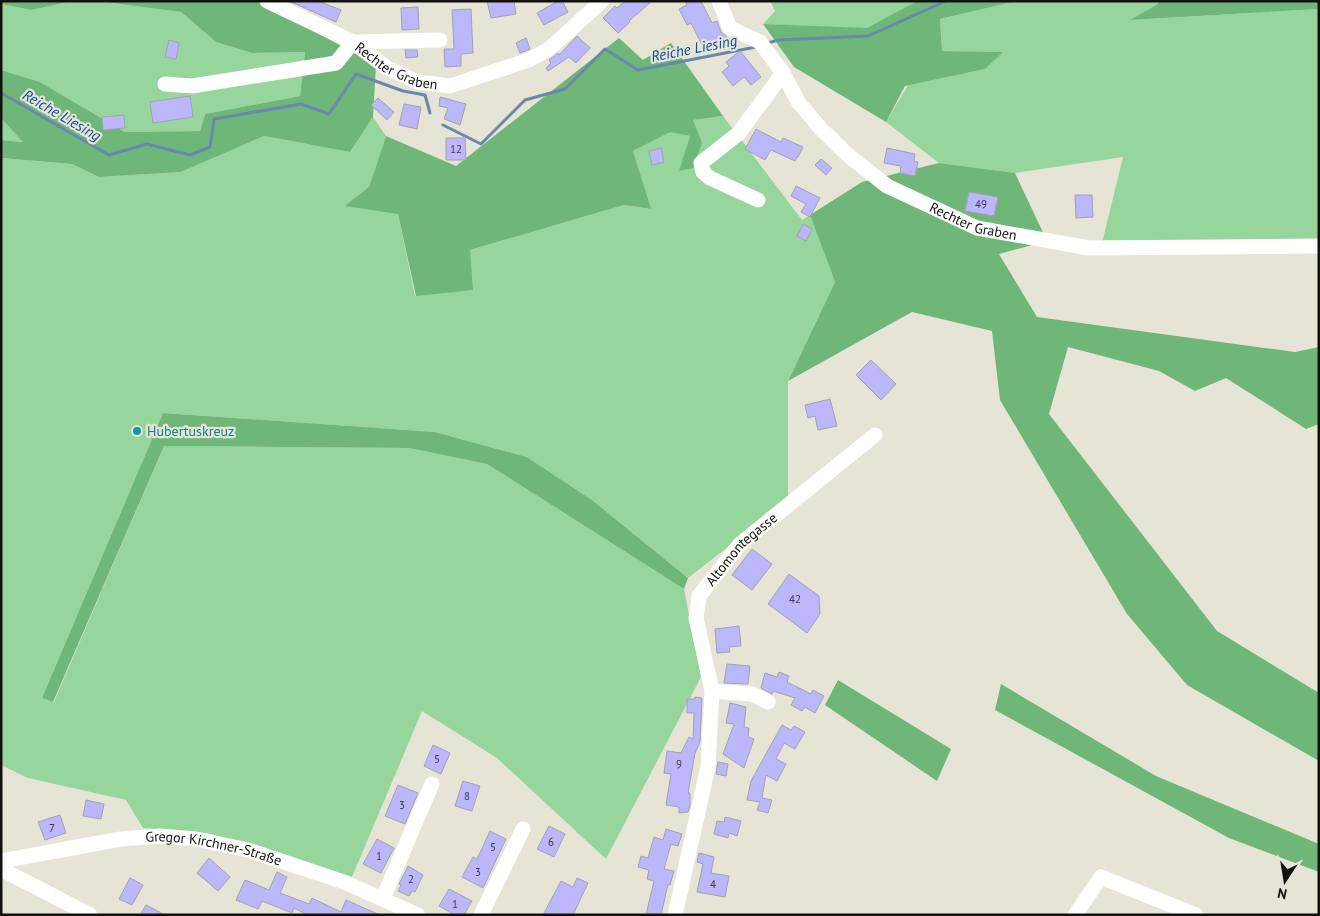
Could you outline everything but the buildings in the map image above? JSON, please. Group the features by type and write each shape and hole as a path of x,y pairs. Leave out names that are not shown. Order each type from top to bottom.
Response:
{"street":[{"name":"Rechter Graben","path":"267,1 353,42 387,68 418,82 450,86 530,60 549,48 602,1"},
{"name":"Rechter Graben","path":"719,1 730,28 760,42 783,73 799,103 822,130 849,156 887,186 977,228 1089,248 1319,246"},
{"path":"165,84 192,86 336,63 353,42 440,40"},
{"path":"758,200 710,178 703,172 701,163 739,133 783,73"},
{"name":"Altomontegasse","path":"675,915 708,767 712,691 696,618 699,596 740,544 875,435"},
{"path":"712,691 752,694 768,702"},
{"path":"389,905 432,784"},
{"path":"482,915 523,829"},
{"name":"Gregor Kirchner-Straße","path":"1,861 121,839 160,836 196,838 248,850 344,882 389,905 418,915"},
{"path":"1,869 90,915"},
{"path":"1075,915 1101,877 1196,915"}],"green space":[{"path":"1,1 73,1 31,10 1,4"},
{"path":"73,1 97,1 181,12 216,42 252,53 305,52 300,96 205,114 200,131 125,132 40,82 1,70 1,4 31,10"},
{"path":"97,1 259,1 376,65 373,117 350,152 264,136 181,172 99,177 72,164 1,158 1,140 23,142 1,118 1,70 40,82 125,132 200,131 205,114 300,96 305,52 252,53 216,42 181,12"},
{"path":"770,1 917,1 867,29 763,24 775,11"},
{"path":"917,1 1017,1 940,19 942,51 1003,52 985,69 905,86 886,122 794,67 763,24 867,28"},
{"path":"1017,1 1159,1 1158,4 1131,20 1319,9 1319,240 1102,243 1123,157 1015,173 939,163 886,122 908,85 985,69 1002,52 942,51 940,19"},
{"path":"1159,1 1319,1 1319,9 1130,20 1158,4"},
{"path":"619,38 643,60 671,43 723,116 693,120 702,143 693,168 679,171 690,136 670,132 633,151 651,209 624,205 470,250 473,290 416,296 398,214 345,206 369,187 386,136 456,166"},
{"path":"723,116 802,220 810,215 835,282 788,381 788,500 688,578 592,500 527,457 435,432 163,413 42,698 54,702 164,446 409,448 487,464 684,589 701,677 606,859 497,758 422,711 352,877 207,833 143,828 126,800 28,778 1,765 1,158 72,164 99,177 181,172 264,136 350,152 373,117 386,136 369,187 398,214 415,296 470,250 624,205 650,209 633,151 670,131 690,136 680,170 692,168 693,120"},
{"path":"2,119 24,142 1,140"},
{"path":"939,163 1015,173 1047,241 999,254 1037,317 1295,352 1319,347 1319,424 1306,429 1226,378 1195,391 1159,371 1068,347 1049,414 1217,631 1319,693 1319,761 1187,685 1127,614 1000,400 992,331 912,312 788,381 835,282 810,215 862,182"},
{"path":"163,413 435,432 527,457 592,500 688,578 684,589 487,464 409,448 164,446 53,702 42,698"},
{"path":"838,680 951,749 937,781 825,705"},
{"path":"1001,684 1156,776 1319,844 1319,872 1229,838 995,710"}],"waterway":[{"name":"Reiche Liesing","path":"768,43 778,40 868,36 946,1"},
{"name":"Reiche Liesing","path":"443,125 481,144 525,100 565,89 605,49 638,70 756,47"},
{"name":"Reiche Liesing","path":"1,93 109,155 147,144 190,155 210,147 214,119 301,104 329,114 356,74 403,91 425,95 430,113"}],"place":[{"name":"Hubertuskreuz","path":"137,431"}]}
